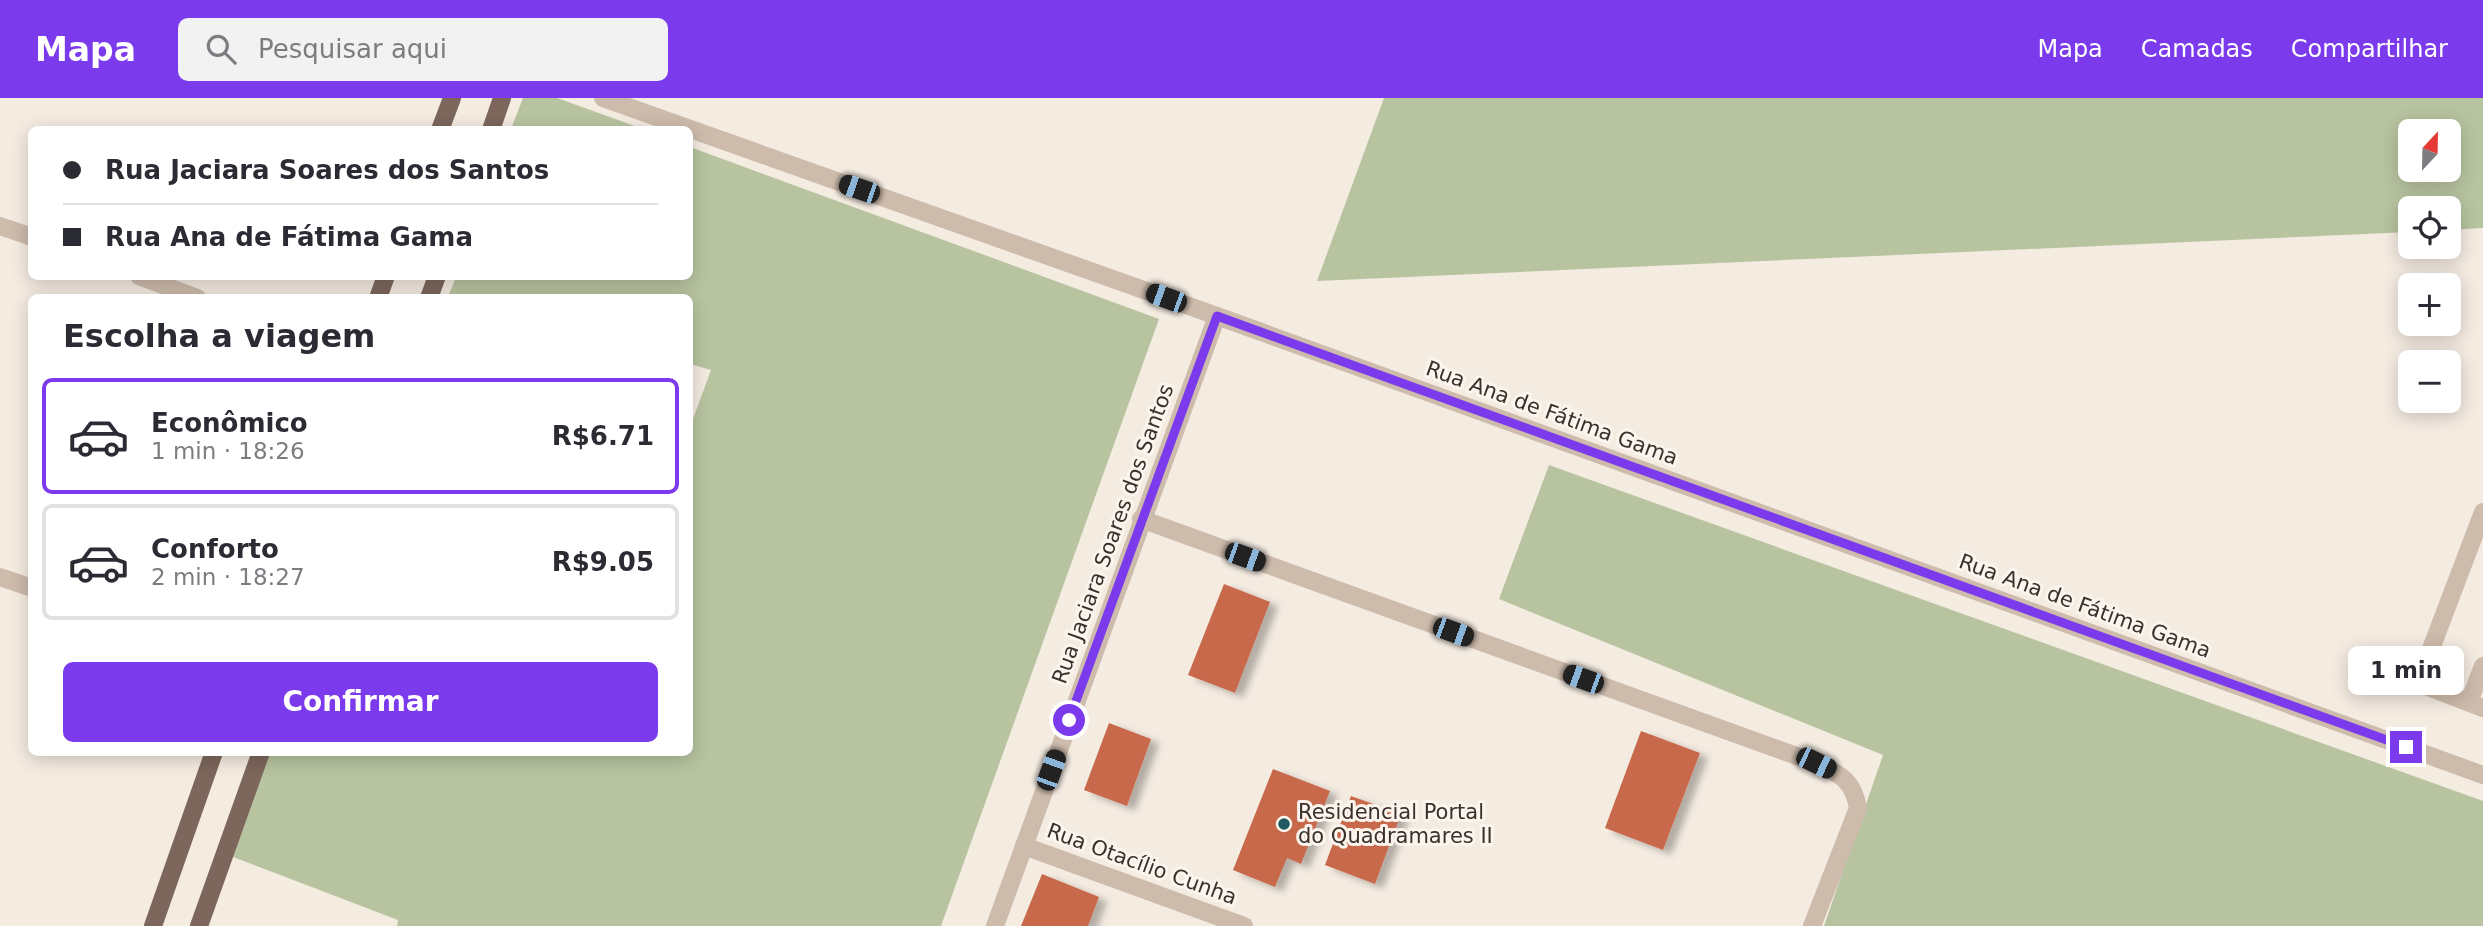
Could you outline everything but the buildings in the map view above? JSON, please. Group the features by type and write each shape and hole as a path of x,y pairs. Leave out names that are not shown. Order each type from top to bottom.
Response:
{"main road":[{"path":"442,126 452,98"},
{"path":"492,126 502,98"},
{"path":"153,926 213,756"},
{"path":"199,926 260,756"}],"street":[{"name":"Rua Ana de Fátima Gama","path":"603,98 682,126"},
{"name":"Rua Ana de Fátima Gama","path":"693,130 1217,316 2483,775"},
{"path":"0,226 28,236"},
{"path":"150,280 186,294"},
{"name":"Rua Jaciara Soares dos Santos","path":"995,926 1217,316"},
{"path":"2483,512 2418,683 2476,705 2483,666"},
{"path":"1141,519 1835,772 1847,781 1855,793 1858,808 1812,926"},
{"path":"0,577 28,587"},
{"name":"Rua Otacílio Cunha","path":"1024,846 1244,926"}],"green space":[{"path":"523,98 557,98 635,126 512,126"},
{"path":"1384,98 2483,98 2483,228 2461,229 2461,196 2398,196 2398,233 1317,281"},
{"path":"693,148 1159,319 941,926 397,926 398,920 228,855 266,756 693,756 693,419 711,370 693,365 693,294 449,294 455,280 693,280"},
{"path":"1549,465 2483,801 2483,926 1824,926 1883,755 1499,599"}],"place":[{"name":"Residencial Portal do Quadramares II","path":"1284,824"}],"route":[{"path":"1069,720 1217,316 2406,747"}]}
